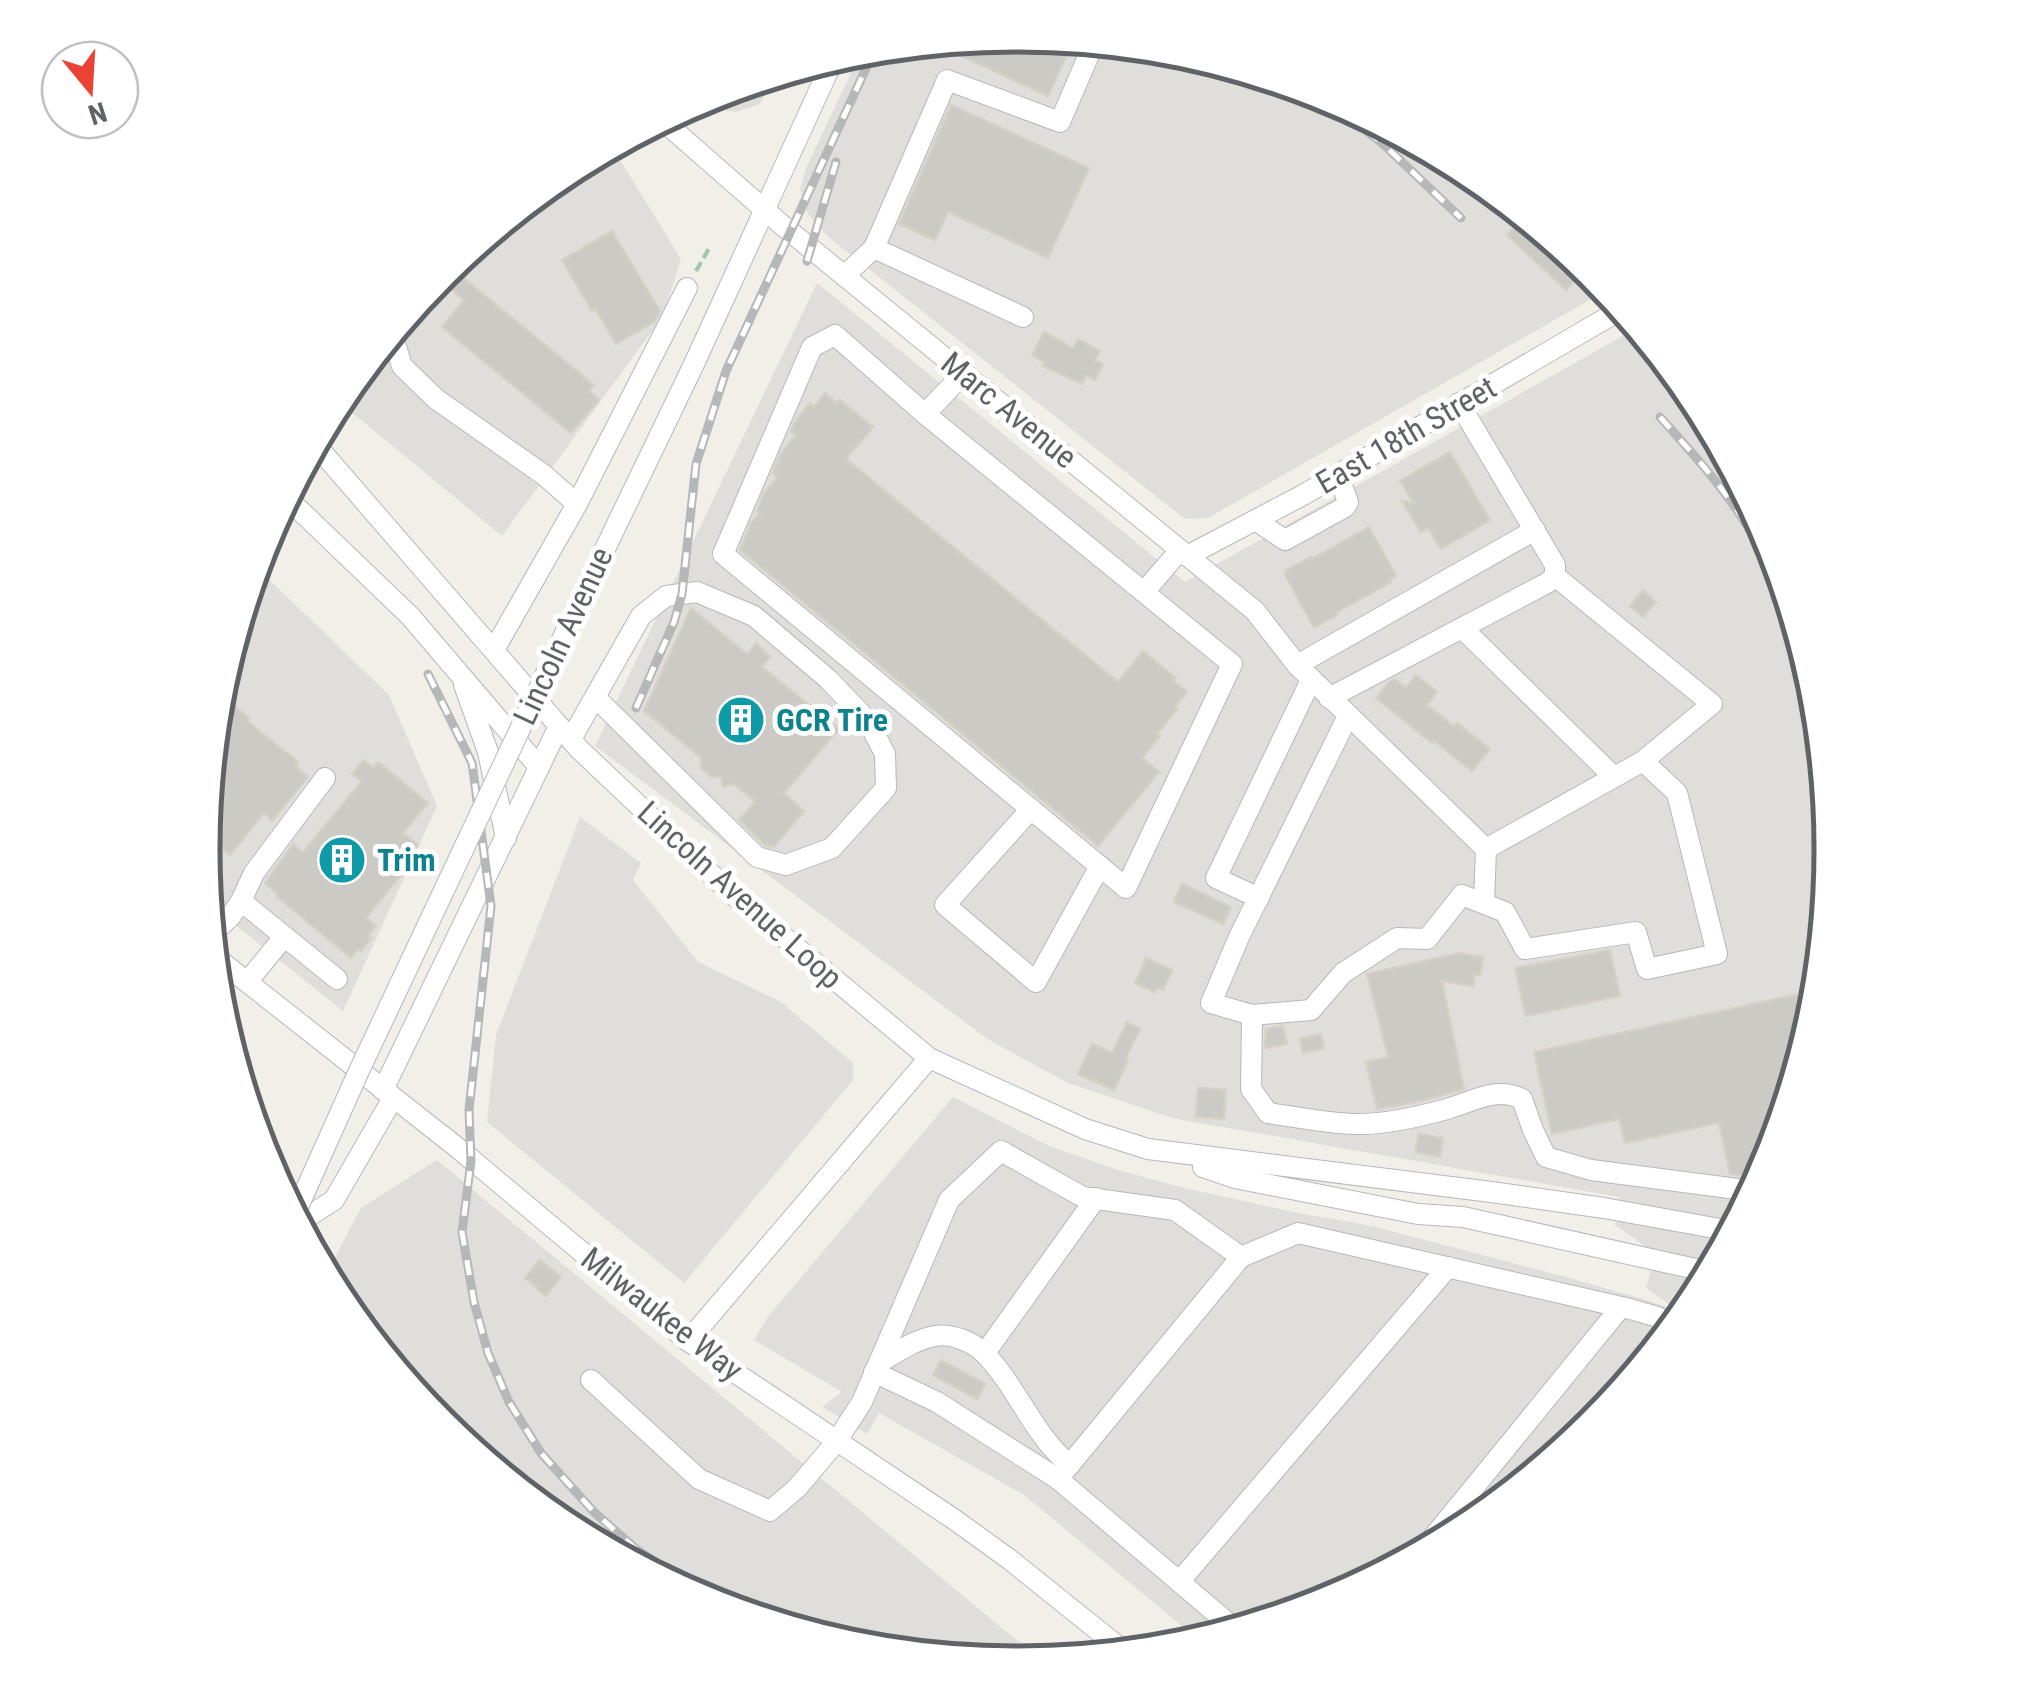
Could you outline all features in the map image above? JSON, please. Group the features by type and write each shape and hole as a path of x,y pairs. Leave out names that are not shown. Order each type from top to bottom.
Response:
{"street":[{"path":"844,276 874,248 948,80 1060,122 1088,56"},
{"name":"Lincoln Avenue","path":"302,1199 825,77"},
{"path":"674,131 764,209"},
{"name":"Marc Avenue","path":"764,209 1255,611 1304,673 1486,849"},
{"path":"874,248 1024,317"},
{"path":"494,650 577,504 687,288"},
{"name":"East 18th Street","path":"1184,553 1255,520 1338,474 1609,317"},
{"path":"835,335 925,414 1144,592 1232,664 1126,888 723,554 812,347 835,335"},
{"path":"397,350 402,366 436,399 577,504"},
{"path":"925,414 964,373"},
{"path":"1329,698 1555,576 1555,565 1460,403"},
{"name":"Lincoln Avenue Loop","path":"325,455 565,733 731,893 928,1058 1085,1129 1148,1150"},
{"path":"1255,520 1285,540 1345,508 1348,502 1338,474"},
{"path":"298,508 410,616 539,767"},
{"path":"1258,898 1216,878 1304,673 1534,530"},
{"path":"1144,592 1184,553"},
{"path":"1484,904 1486,849 1643,761 1712,704 1555,576"},
{"path":"310,1215 334,1200 388,1094 539,767 595,698 641,616 666,596 696,592 754,616 828,680 868,721 885,754 886,788 832,848 786,865 756,857 595,698"},
{"path":"1462,628 1614,777"},
{"path":"460,674 488,752 506,838"},
{"path":"1348,716 1258,898 1212,1002 1252,1015 1311,1010 1343,973 1397,938 1427,940 1462,894 1505,912 1525,949 1636,932 1647,969 1718,954 1676,792 1643,761"},
{"path":"224,923 241,901 254,873 325,778"},
{"path":"1032,809 945,906 1036,982 1100,866"},
{"path":"241,901 337,979"},
{"path":"247,982 284,937"},
{"name":"Milwaukee Way","path":"230,968 688,1341 1009,1559 1109,1640"},
{"path":"1252,1015 1251,1089 1268,1113 1358,1124 1433,1112 1490,1094 1512,1094 1522,1099 1546,1156 1591,1170 1736,1190"},
{"path":"688,1341 928,1058"},
{"path":"1148,1150 1491,1192 1717,1228"},
{"path":"1148,1150 1234,1178 1418,1214 1463,1216 1694,1268"},
{"path":"590,1380 699,1479 770,1510 796,1488 836,1442 862,1402 949,1200 1001,1151 1083,1197 1176,1210 1241,1257"},
{"path":"985,1353 1096,1198"},
{"path":"1064,1472 1241,1257 1298,1233 1660,1319"},
{"path":"1179,1582 1448,1267"},
{"path":"1449,1518 1622,1307"},
{"path":"876,1368 906,1346 938,1335 970,1342 985,1353 1055,1452 1064,1472"},
{"path":"876,1368 1064,1472 1222,1618"}],"path":[{"path":"687,288 711,244"}],"shaded area":[{"path":"1017,52 1121,59 1223,80 1273,95 1369,135 1415,159 1502,217 1592,299 1208,518 1185,519 827,236 807,213 800,189 852,70 965,54"},
{"path":"766,94 760,104 736,112 721,110"},
{"path":"619,159 681,259 663,316 502,536 351,412 418,324 492,250 532,217"},
{"path":"817,283 1185,582 1625,335 1679,406 1731,497 1771,593 1798,694 1807,745 1814,849 1807,953 1786,1055 1753,1154 1707,1247 1670,1305 1646,1288 1656,1254 1615,1225 1619,1197 1172,1118 1068,1083 989,1040 595,746"},
{"path":"268,579 389,695 437,806 343,1011 223,915 220,849 227,745 248,643"},
{"path":"580,817 641,863 633,880 698,962 781,1002 853,1063 853,1080 684,1283 487,1122 496,1035"},
{"path":"953,1097 1049,1146 1118,1170 1180,1187 1372,1226 1668,1308 1616,1374 1542,1448 1460,1511 1415,1539 1322,1585 1184,1627 1024,1495 879,1413 867,1434 822,1407 842,1392 754,1340 767,1318"},
{"path":"437,1160 1024,1646 913,1639 811,1618 712,1585 619,1539 574,1511 492,1448 454,1412 385,1334 355,1292 334,1259 361,1208"}],"building":[{"path":"1067,54 1048,96 959,55"},
{"path":"951,105 1089,168 1048,258 948,212 935,240 899,224"},
{"path":"1514,227 1574,281 1566,290 1507,235"},
{"path":"612,231 660,311 655,321 616,344 562,260"},
{"path":"463,278 594,385 589,391 599,400 571,433 442,327 464,300 451,289"},
{"path":"1044,332 1073,348 1078,339 1100,351 1095,360 1103,364 1095,380 1087,375 1082,384 1043,366 1045,363 1032,355"},
{"path":"825,393 873,427 846,459 1118,682 1143,651 1187,692 1142,758 1159,772 1098,846 740,550 751,523 760,513 757,511 764,493 778,477 773,473 781,453 796,435 791,431 796,420"},
{"path":"1450,452 1490,520 1441,549 1428,528 1421,532 1402,501 1414,503 1400,481"},
{"path":"1369,527 1396,576 1313,626 1285,571"},
{"path":"1643,590 1656,602 1643,617 1630,606"},
{"name":"GCR Tire","path":"691,608 747,654 756,643 770,657 762,667 839,729 784,793 804,811 774,847 765,845 739,820 755,802 734,784 723,787 721,776 713,778 702,769 700,757 644,711"},
{"path":"1416,675 1437,692 1427,705 1490,749 1472,771 1376,698 1389,682 1395,679 1406,688"},
{"path":"234,706 298,762 295,766 308,777 272,821 264,813 230,855 220,847 227,745"},
{"name":"Trim","path":"363,760 373,768 378,762 428,803 403,833 418,845 400,866 405,870 366,918 376,926 361,951 358,949 351,958 265,883 293,844 303,852 362,781 352,774"},
{"path":"1182,884 1231,907 1223,924 1174,902"},
{"path":"1610,950 1620,996 1526,1016 1515,968"},
{"path":"1459,953 1483,957 1480,975 1475,974 1473,986 1442,981 1464,1089 1377,1109 1366,1062 1388,1057 1367,974"},
{"path":"1146,958 1172,970 1163,990 1157,988 1155,992 1135,983"},
{"path":"1800,994 1771,1105 1742,1176 1730,1174 1719,1123 1625,1143 1619,1119 1552,1134 1534,1052"},
{"path":"1127,1022 1140,1029 1114,1090 1078,1074 1092,1044 1112,1053"},
{"path":"1283,1026 1287,1044 1265,1048 1266,1029"},
{"path":"1321,1034 1324,1048 1303,1053 1300,1039"},
{"path":"1198,1088 1226,1090 1224,1119 1196,1117"},
{"path":"1419,1134 1443,1138 1440,1157 1415,1152"},
{"path":"540,1260 561,1277 546,1296 525,1278"},
{"path":"941,1360 985,1384 977,1399 933,1375"}],"railway":[{"path":"636,708 674,622 682,594 696,464 726,371 867,67"},
{"path":"1377,139 1461,218"},
{"path":"807,261 836,162"},
{"path":"1660,417 1738,512"},
{"path":"428,674 472,763 491,906 469,1110 471,1161 462,1232 474,1302 488,1353 509,1402 541,1453 594,1512 633,1546"}],"place":[{"name":"GCR Tire","path":"741,720"},
{"name":"Trim","path":"342,860"}]}
